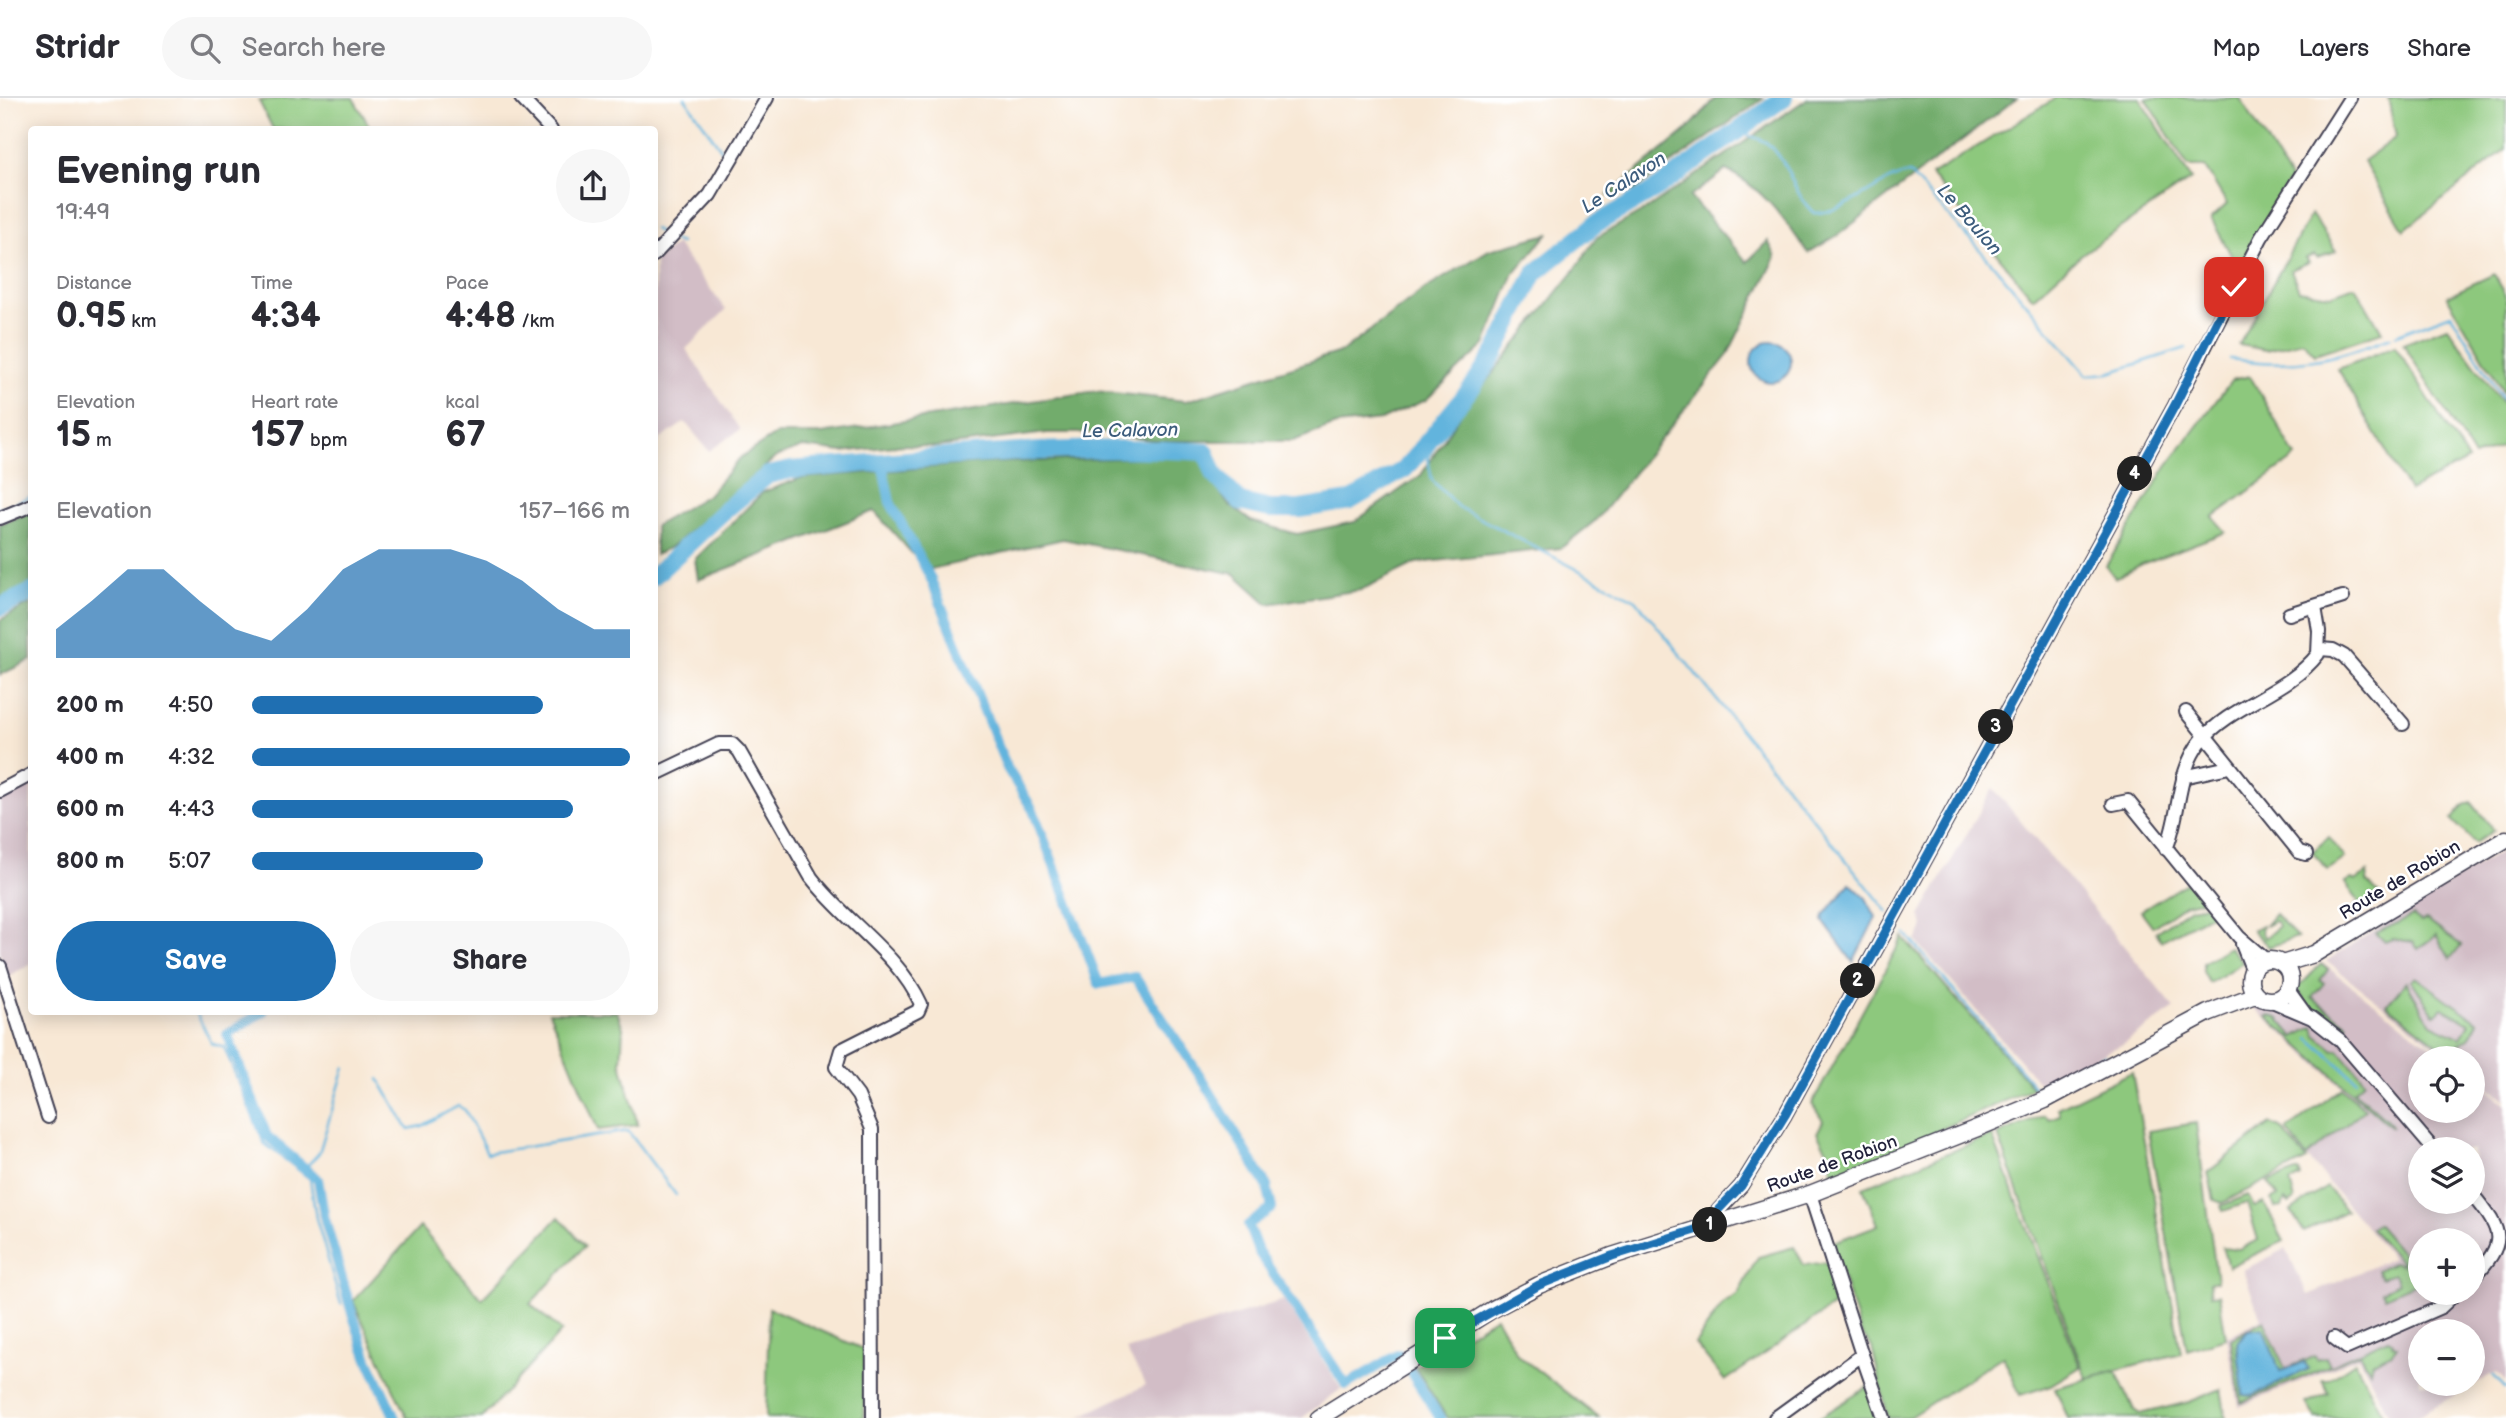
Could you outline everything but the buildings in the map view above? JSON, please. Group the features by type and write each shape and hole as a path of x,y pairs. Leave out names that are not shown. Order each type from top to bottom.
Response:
{"main road":[{"name":"Route de Robion","path":"2208,1013 2262,968 2314,954 2506,840"},
{"name":"Route de Robion","path":"2272,1001 2314,954"},
{"path":"2272,1001 2255,995 2262,968 2289,984"},
{"name":"Route de Robion","path":"1319,1418 1493,1309 1539,1285 1612,1256 1810,1194 2045,1100 2208,1013 2255,995"}],"street":[{"path":"521,98 547,126"},
{"path":"658,252 710,195 767,98"},
{"path":"1714,1224 1718,1210 1741,1186 1785,1115 2175,405 2261,238 2350,98"},
{"path":"658,238 666,245"},
{"path":"0,518 28,507"},
{"path":"2289,614 2343,597"},
{"path":"2166,849 2183,777 2204,738 2289,681 2312,662 2320,649 2315,607"},
{"path":"2320,649 2333,650 2344,656 2403,724"},
{"path":"2186,712 2201,729 2204,738 2299,852 2306,854"},
{"path":"658,773 719,744 732,744 740,751 811,877 826,896 899,970 921,1004 918,1011 841,1050 836,1058 836,1067 858,1096 872,1129 873,1418"},
{"path":"2183,777 2229,767"},
{"path":"0,791 28,776"},
{"path":"2113,804 2128,801 2262,968"},
{"path":"0,966 48,1117"},
{"path":"2289,984 2306,1016"},
{"path":"2272,1001 2306,1016 2340,1040 2423,1137"},
{"path":"1810,1194 1884,1418"},
{"path":"2485,1210 2497,1224 2501,1240 2493,1260 2485,1267"},
{"path":"2334,1338 2347,1348 2443,1305"},
{"path":"1775,1418 1862,1354"}],"shaded area":[{"path":"676,244 726,310 686,349 740,430 709,451 685,422 658,441 658,259"},
{"path":"28,782 28,966 8,976 0,953 0,797"},
{"path":"1993,788 2175,1008 2123,1044 2040,1084 1916,941 1924,926 1920,916"},
{"path":"2506,848 2506,1100 2485,1084 2485,1046 2435,1046 2326,961"},
{"path":"2321,962 2430,1046 2408,1046 2408,1123 2485,1123 2485,1087 2506,1104 2506,1382 2496,1372 2485,1378 2485,1319 2408,1319 2408,1396 2453,1396 2414,1418 2390,1418 2359,1357 2239,1407 2227,1337 2261,1319 2243,1270 2286,1249 2308,1295 2392,1258 2307,1157 2367,1109 2250,1004 2278,1007"},
{"path":"1284,1300 1341,1389 1302,1418 1081,1416 1146,1385 1126,1350"}],"green space":[{"path":"283,98 353,98 369,126 272,126 259,101"},
{"path":"1716,98 1764,98 1634,190 1607,196 1689,128"},
{"path":"1808,98 2017,98 1838,235 1808,253 1762,195 1726,170 1690,197 1747,262 1768,241 1776,257 1727,356 1596,520 1561,548 1416,563 1361,590 1268,604 1235,574 1063,539 927,570 874,511 698,580 695,559 763,492 801,478 981,463 1202,455 1209,475 1228,504 1251,521 1297,534 1354,522 1421,475 1461,413 1572,274 1596,238 1650,207"},
{"path":"2056,98 2140,98 2191,179 2082,254 2033,298 1931,175"},
{"path":"2146,98 2240,98 2290,179 2239,269 2211,219 2227,204 2205,167 2188,167"},
{"path":"2388,98 2506,98 2506,149 2404,230 2363,161 2396,137"},
{"path":"2311,214 2336,251 2317,258 2314,255 2306,258 2309,262 2291,270 2299,290 2330,295 2355,286 2382,332 2315,354 2303,341 2266,350 2239,345"},
{"path":"1548,234 1514,273 1485,345 1426,400 1381,420 1336,425 1293,441 1159,441 1101,433 1047,433 936,447 904,445 842,452 803,447 776,457 673,546 658,554 658,524 709,494 741,457 777,434 821,434 1096,391 1186,401 1343,351 1422,291 1489,250"},
{"path":"2494,274 2506,295 2506,396 2447,296"},
{"path":"2447,327 2506,408 2506,445 2474,457 2403,344"},
{"path":"2395,346 2468,460 2409,491 2338,369"},
{"path":"2250,376 2296,457 2213,517 2226,532 2142,564 2115,578 2106,566 2167,466 2232,380"},
{"path":"28,513 28,587 0,601 0,524"},
{"path":"28,605 28,661 0,675 0,620"},
{"path":"2471,802 2494,830 2475,843 2452,820 2464,805"},
{"path":"2329,837 2345,858 2328,870 2312,852"},
{"path":"2368,873 2367,882 2383,897 2356,913 2353,908 2359,902 2345,883 2352,879 2355,881"},
{"path":"2188,882 2204,900 2186,904 2153,927 2141,911"},
{"path":"2205,905 2213,913 2161,941 2156,932 2190,908"},
{"path":"2275,914 2297,937 2269,947 2252,930 2262,925 2261,932 2265,938 2279,926 2275,921 2265,926"},
{"path":"2413,916 2421,922 2426,920 2461,945 2450,959 2436,935 2418,949 2413,942 2392,939 2385,942 2376,933"},
{"path":"1903,937 2033,1088 1846,1172 1832,1174 1831,1157 1817,1133 1823,1121 1812,1104"},
{"path":"2229,947 2243,962 2209,983 2203,971 2203,963"},
{"path":"2321,964 2328,970 2320,980 2324,983 2312,998 2347,1024 2345,1034 2334,1025 2336,1021 2334,1024 2318,1013 2300,994 2298,988"},
{"path":"2416,977 2478,1022 2469,1038 2457,1046 2440,1046 2387,1005 2406,982 2431,1024 2461,1038 2469,1023 2442,1008 2435,1015 2411,981"},
{"path":"550,1015 618,1015 623,1028 621,1063 638,1125 598,1130"},
{"path":"2267,1017 2278,1018 2294,1037 2314,1027 2316,1035 2334,1050 2338,1049 2365,1081 2354,1091 2388,1121 2392,1128"},
{"path":"2132,1072 2181,1353 2086,1378 1998,1135 2045,1115 2049,1119 2060,1115 2058,1108"},
{"path":"2342,1088 2365,1109 2307,1157 2287,1130"},
{"path":"2196,1123 2217,1281 2209,1283 2211,1295 2219,1294 2226,1338 2187,1350 2148,1131"},
{"path":"2271,1124 2281,1128 2307,1160 2222,1203 2214,1200 2208,1172"},
{"path":"1992,1135 2080,1367 2049,1386 2020,1395 2003,1356 1908,1418 1888,1418 1872,1347 1861,1333 1831,1243 1878,1225 1863,1187"},
{"path":"2299,1171 2301,1177 2290,1183 2295,1200 2289,1204 2285,1200 2282,1207 2275,1208 2272,1200 2278,1196 2268,1182"},
{"path":"2327,1187 2346,1211 2304,1232 2291,1211"},
{"path":"2248,1195 2254,1207 2264,1203 2284,1241 2228,1267 2222,1247 2239,1249 2258,1240 2247,1203 2223,1211 2221,1206"},
{"path":"559,1217 585,1246 530,1304 562,1331 482,1418 407,1418 353,1301 420,1227 482,1299"},
{"path":"2377,1224 2404,1256 2403,1260 2408,1255 2408,1286 2385,1297 2382,1291 2398,1283 2394,1274 2381,1278 2377,1270 2395,1262 2404,1265 2370,1228"},
{"path":"1794,1247 1804,1265 1828,1262 1838,1292 1833,1306 1725,1381 1695,1344 1723,1304 1738,1294 1758,1257"},
{"path":"769,1308 865,1350 864,1418 766,1418"},
{"path":"1496,1317 1518,1355 1599,1418 1447,1418 1415,1367"},
{"path":"2264,1320 2285,1369 2315,1356 2317,1360 2326,1357 2329,1366 2388,1339 2393,1342 2392,1345 2397,1346 2392,1353 2372,1362 2370,1371 2360,1353 2241,1403 2231,1339"},
{"path":"2355,1362 2385,1418 2316,1418 2306,1403 2329,1393 2322,1380 2328,1380"},
{"path":"2116,1371 2134,1410 2140,1414 2189,1402 2221,1389 2226,1418 2068,1418 2055,1388"},
{"path":"1869,1386 1880,1418 1819,1418"}],"water":[{"path":"1771,342 1785,348 1791,362 1785,376 1771,382 1757,376 1751,362 1757,348"},
{"path":"1850,883 1866,898 1876,917 1853,962 1823,921"},
{"path":"2263,1328 2280,1371 2304,1363 2309,1369 2252,1396 2243,1395 2237,1342 2248,1330"}],"waterway":[{"path":"685,98 726,156"},
{"path":"731,147 759,98"},
{"name":"Le Calavon","path":"658,572 724,511 768,475 791,470 1050,451 1102,449 1206,452 1215,475 1240,502 1270,509 1300,509 1350,501 1405,469 1473,386 1496,351 1535,273 1596,224 1658,188 1784,98"},
{"name":"Le Boulon","path":"1737,132 1761,140 1775,151 1801,197 1814,213 1841,206 1889,180 1910,174 1991,262 2087,375 2109,373 2186,348"},
{"path":"688,210 721,165"},
{"path":"658,232 666,237"},
{"path":"672,240 680,243"},
{"name":"Le Boulon","path":"2396,335 2451,314 2506,404"},
{"name":"Le Boulon","path":"2230,359 2274,363 2312,360 2349,352 2391,337"},
{"path":"1435,429 1438,439 1428,459 1432,480 1458,507 1636,600 1888,912"},
{"path":"882,463 890,502 930,577 1007,768 1033,810 1099,984 1135,977 1206,1085 1267,1186 1272,1208 1248,1225 1258,1251 1346,1385 1399,1354 1440,1418"},
{"path":"0,509 28,498"},
{"name":"Le Calavon","path":"0,607 28,594"},
{"path":"1906,934 2034,1086 2038,1088 2105,1055"},
{"path":"198,1015 212,1044 224,1047 264,1143 310,1179 316,1218 341,1304"},
{"path":"258,1015 227,1034 267,1136 318,1179 325,1220 352,1313 368,1359 395,1418"},
{"path":"2309,1038 2356,1080"},
{"path":"305,1168 319,1153 345,1067"},
{"path":"379,1079 408,1129 422,1126 458,1106 465,1110 487,1153 628,1131 676,1195"},
{"path":"2493,1375 2506,1389"}],"route":[{"path":"1445,1338 1539,1285 1612,1256 1714,1224 1714,1216 1729,1196 1741,1186 1785,1115 2175,405 2234,287"}]}
